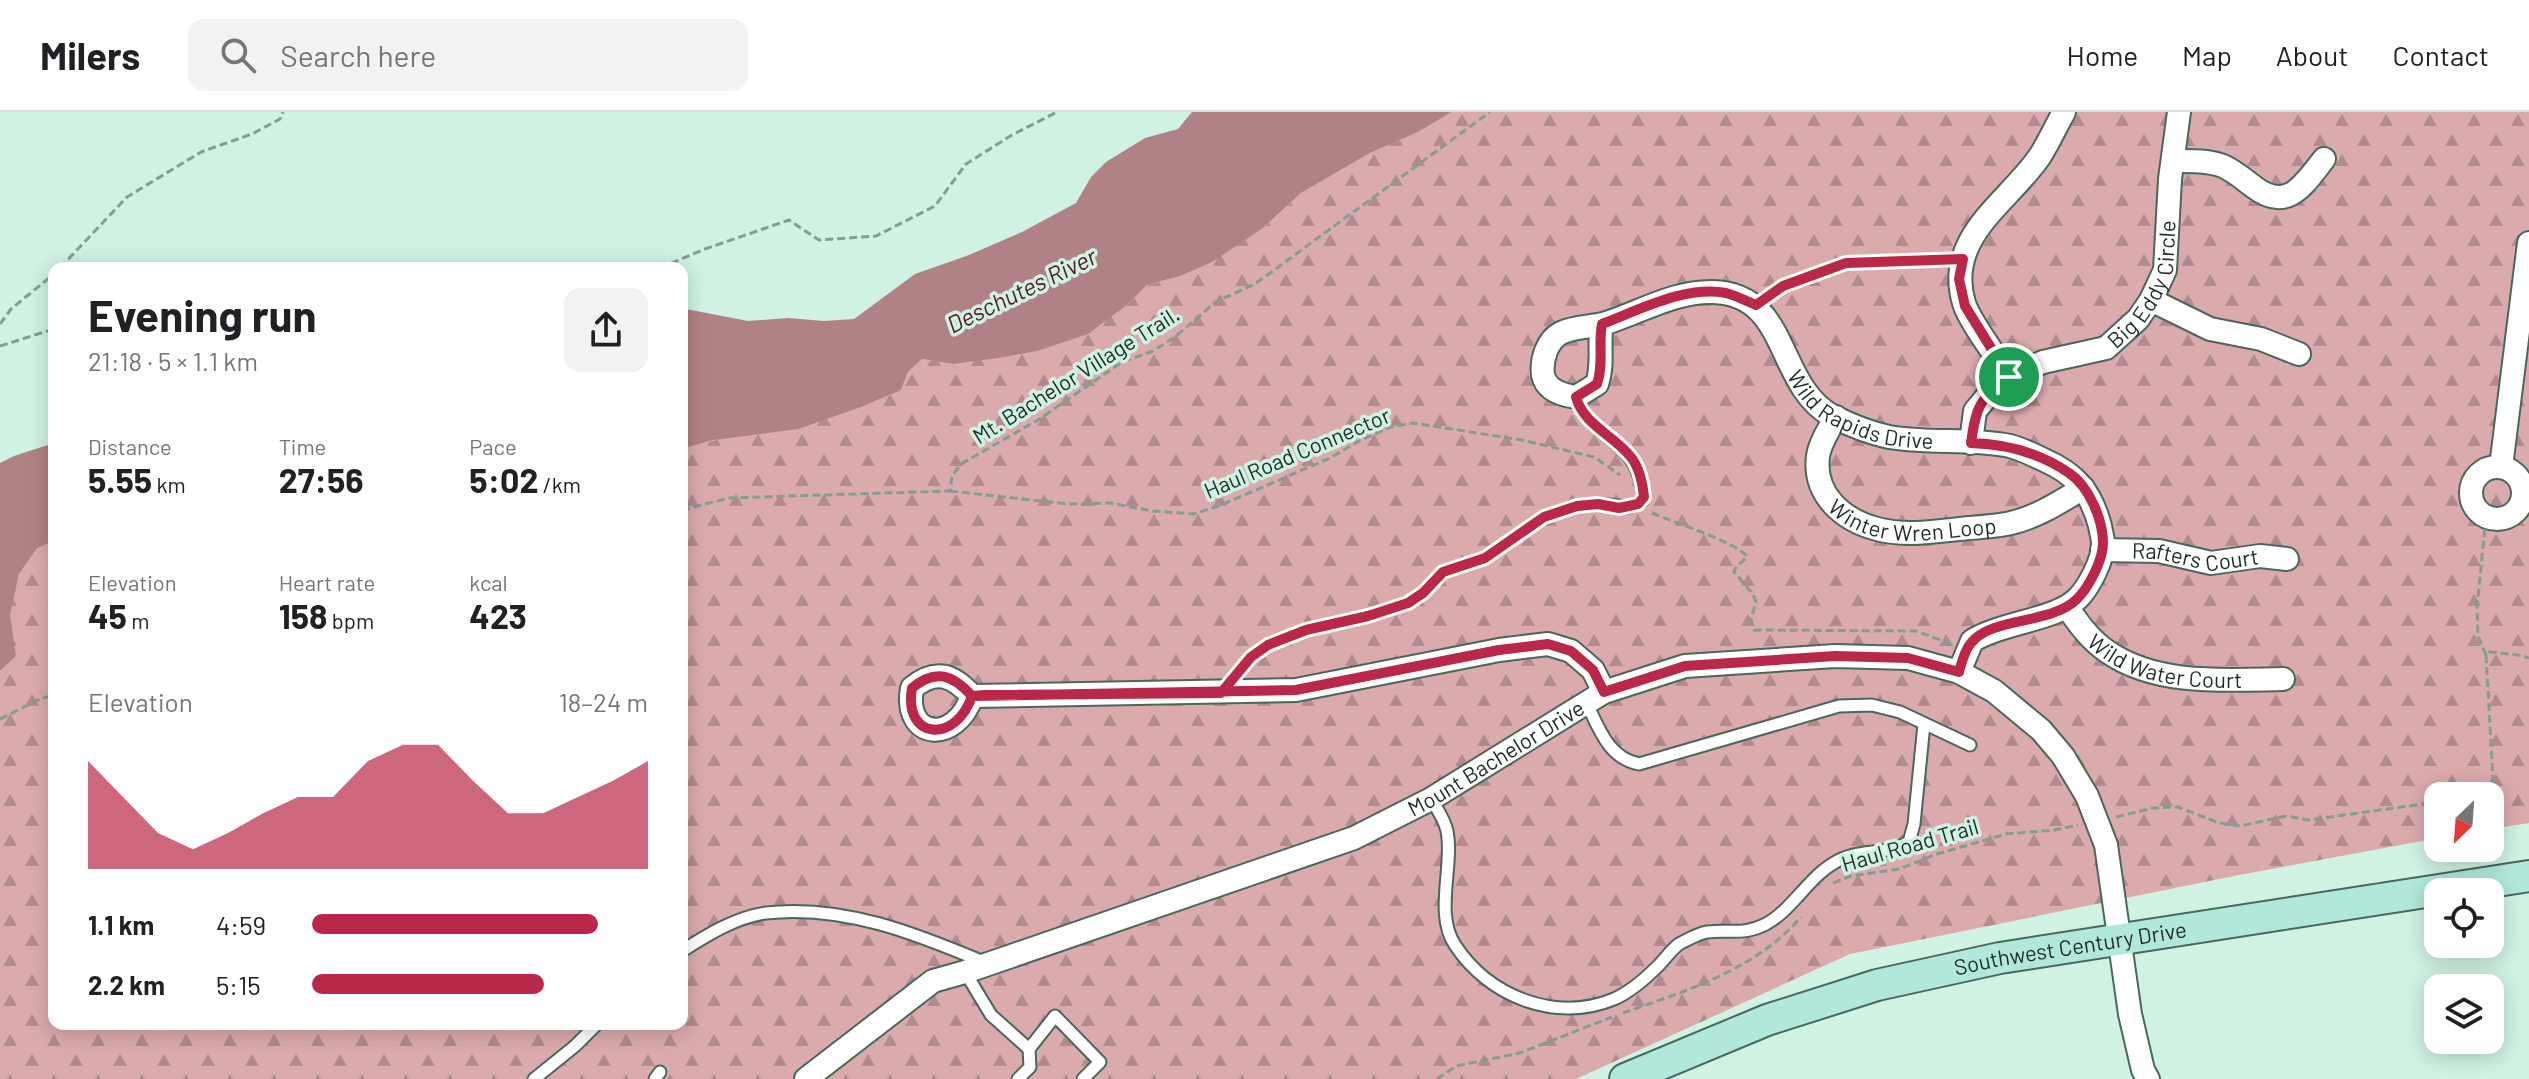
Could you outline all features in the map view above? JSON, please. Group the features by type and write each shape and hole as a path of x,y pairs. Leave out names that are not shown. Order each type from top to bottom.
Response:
{"main road":[{"name":"Southwest Century Drive","path":"1625,1079 1767,1020 1877,985 2000,958 2529,876"}],"street":[{"path":"2009,377 1965,306 1959,279 1963,259 1983,219 2039,157 2064,112"},
{"name":"Big Eddy Circle","path":"1971,443 1975,411 1994,388 2009,377 2043,362 2106,348 2138,319 2151,300 2165,270 2179,112"},
{"path":"2173,161 2218,164 2239,174 2266,195 2277,198 2293,194 2306,183 2324,159"},
{"path":"2501,467 2526,296 2529,243"},
{"path":"1602,324 1599,341 1601,373 1597,384 1576,397 1562,395 1551,388 1543,378 1543,364 1546,348 1560,334 1602,324 1677,297 1711,292 1738,297 1756,305"},
{"path":"2151,300 2210,329 2261,339 2299,354"},
{"name":"Wild Rapids Drive","path":"1756,305 1778,335 1793,375 1811,400 1854,426 1888,436 2011,447 2073,475 2090,496 2104,541 2102,550"},
{"name":"Winter Wren Loop","path":"1836,417 1825,435 1818,456 1820,483 1827,500 1842,514 1878,529 1923,533 2012,523 2049,508 2083,488"},
{"path":"2501,467 2513,471 2521,481 2523,494 2520,506 2511,515 2499,519 2486,517 2476,510 2471,498 2471,486 2477,475 2488,468 2501,467"},
{"path":"1962,662 1972,641 1982,635 2067,607 2079,598 2102,550"},
{"name":"Rafters Court","path":"2102,550 2159,551 2211,563 2260,556 2287,559"},
{"name":"Wild Water Court","path":"2067,607 2083,629 2108,653 2140,668 2178,677 2283,679"},
{"path":"972,696 1296,690 1499,650 1548,644 1571,651 1593,670 1595,697"},
{"name":"Mount Bachelor Drive","path":"806,1079 933,981 1354,838 1431,799 1595,697 1685,666 1835,656 1962,662 2041,730 2071,769 2087,796 2106,845 2130,1014 2143,1070 2148,1079"}],"lane":[{"path":"1756,305 1783,286 1846,263 1963,259"},
{"path":"1221,693 1251,657 1268,645 1306,630 1408,603 1423,593 1443,572 1485,558 1544,517 1577,506 1598,504 1619,508 1638,504 1644,497 1643,489 1632,457 1586,418 1576,397"},
{"path":"1595,697 1606,742 1616,755 1639,764 1839,706 1872,705 1900,712 1970,745"},
{"path":"1431,799 1448,833 1445,912 1453,943 1482,977 1508,995 1538,1005 1574,1009 1615,999 1647,977 1677,945 1705,932 1743,933 1769,923 1816,876 1836,861 1863,852 1898,849 1909,842 1914,824 1924,724"},
{"path":"688,947 717,929 763,914 810,911 856,918 921,936 987,963"},
{"path":"965,972 991,1015 1029,1049"},
{"path":"1018,1079 1030,1067 1029,1049 1055,1016 1100,1062 1083,1079"},
{"path":"534,1079 591,1030"}],"path":[{"path":"66,262 127,197 201,152 252,134 280,119 283,112"},
{"path":"674,262 789,220 819,240 876,236 935,206 966,164 1057,112"},
{"name":"Mt. Bachelor Village Trail.","path":"950,491 952,476 961,464 1038,420 1122,362 1153,351 1175,337 1217,301 1255,284 1490,112"},
{"path":"0,324 11,309 48,279"},
{"path":"0,346 48,331"},
{"name":"Haul Road Connector","path":"950,491 1068,504 1110,503 1193,514 1219,506 1330,458 1391,427 1413,423 1522,440 1594,457 1620,475 1638,504 1646,510 1745,553 1745,560 1734,572 1756,602 1751,619 1754,630 1916,631 1962,662"},
{"path":"688,508 729,498 950,491"},
{"path":"2486,517 2477,607 2478,636 2486,655 2491,782"},
{"path":"2486,655 2497,652 2529,658"},
{"path":"0,719 48,697"},
{"name":"Haul Road Trail","path":"1831,884 1851,876 1899,869 1937,854 2006,834 2054,830 2153,808 2178,807 2219,823 2240,826 2286,816 2308,820 2424,804"},
{"path":"1437,1079 1456,1066 1520,1053 1677,995 1761,954 1804,914"}],"green space":[{"path":"1452,112 2529,112 2529,823 2504,827 2504,782 2424,782 2424,841 1850,954 1576,1079 0,1079 0,671 16,656 9,615 19,574 37,547 48,543 48,1030 688,1030 688,447 901,390 908,372 922,359 953,364 1128,304 1147,285 1180,276 1263,228 1301,193 1370,153 1418,132"}],"water":[{"name":"Deschutes River","path":"1192,112 1452,112 1418,132 1370,153 1301,193 1263,228 1212,262 1180,276 1147,285 1128,304 1088,334 1037,351 998,358 953,364 922,359 908,372 901,390 861,407 798,429 714,440 688,447 688,309 748,321 854,319 915,274 1022,232 1076,203 1091,177 1106,162 1145,138 1178,129"},
{"path":"48,445 48,543 37,548 19,574 10,615 16,656 0,671 0,463"}],"route":[{"path":"2009,377 1965,306 1959,279 1963,259 1846,263 1783,286 1756,305 1724,293 1677,297 1602,324 1599,341 1601,373 1597,384 1576,397 1586,418 1632,457 1643,489 1644,497 1638,504 1619,508 1598,504 1577,506 1544,517 1485,558 1443,572 1423,593 1408,603 1306,630 1268,645 1251,657 1221,693 985,695 972,696 959,682 938,675 924,678 912,688 909,705 917,720 931,730 945,729 959,720 972,696 1221,693 1296,690 1499,650 1548,644 1571,651 1593,670 1604,692 1685,666 1835,656 1908,658 1959,672 1972,641 2003,626 2067,607 2079,598 2099,561 2104,541 2090,496 2073,475 2011,447 1971,443 1975,411 1994,388 2009,377"}]}
